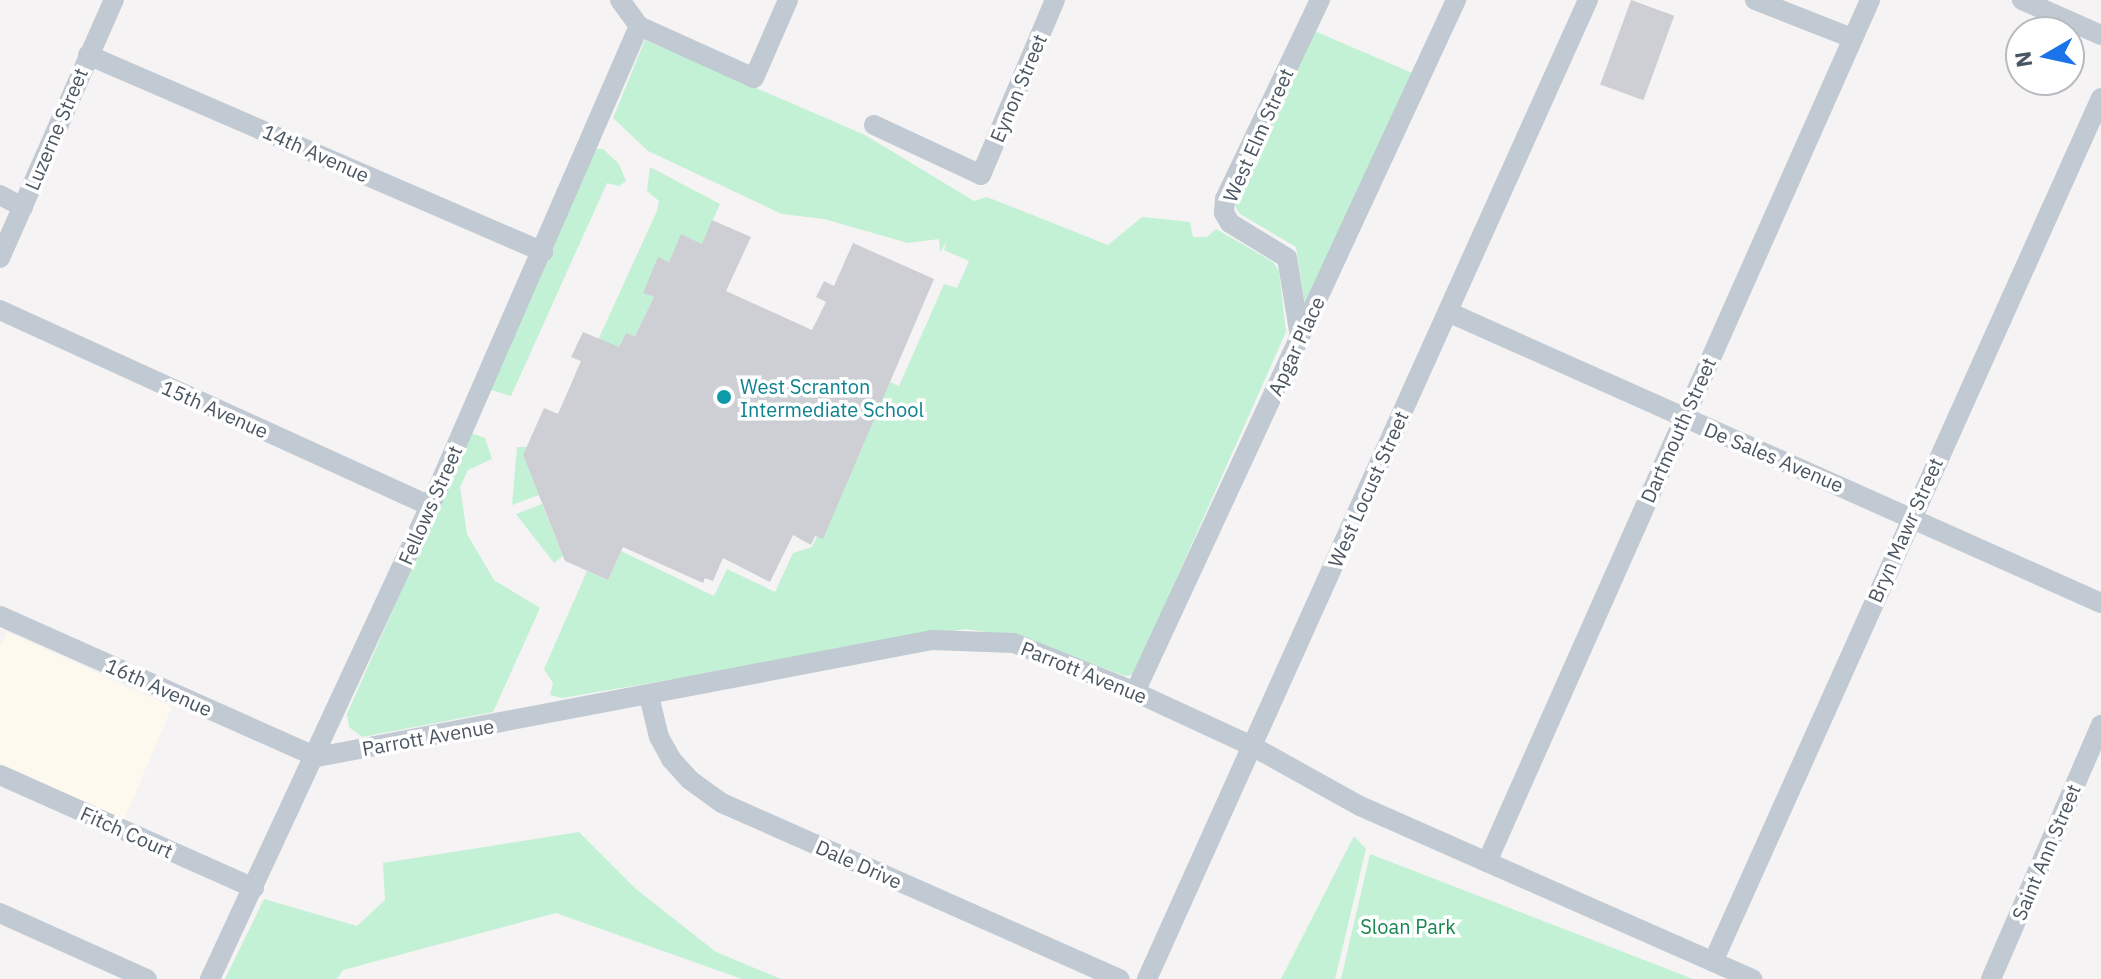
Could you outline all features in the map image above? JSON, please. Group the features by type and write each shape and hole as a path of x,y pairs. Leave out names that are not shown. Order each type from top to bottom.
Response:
{"street":[{"name":"Luzerne Street","path":"0,258 114,0"},
{"path":"620,0 639,26 754,78 788,0"},
{"name":"Eynon Street","path":"874,125 981,175 1055,0"},
{"name":"West Elm Street","path":"1300,337 1287,258 1230,223 1224,213 1225,199 1320,0"},
{"name":"Apgar Place","path":"1135,692 1456,0"},
{"name":"West Locust Street","path":"1147,979 1588,0"},
{"path":"1755,0 1852,38"},
{"name":"Dartmouth Street","path":"1487,862 1870,0"},
{"path":"2022,0 2101,35"},
{"name":"Fellows Street","path":"210,979 317,757 430,506 639,26"},
{"name":"14th Avenue","path":"88,55 543,252"},
{"name":"Bryn Mawr Street","path":"1713,962 2101,98"},
{"path":"0,195 23,207"},
{"name":"15th Avenue","path":"0,310 430,506"},
{"name":"De Sales Avenue","path":"1448,312 2101,603"},
{"name":"16th Avenue","path":"0,616 317,757"},
{"name":"Parrott Avenue","path":"317,757 932,640 982,638 1026,647 1135,692 1252,746 1360,806 1753,979"},
{"name":"Dale Drive","path":"649,696 659,737 671,759 690,780 722,803 1120,979"},
{"name":"Saint Ann Street","path":"1991,979 2101,725"},
{"name":"Fitch Court","path":"0,775 254,888"},
{"path":"0,913 147,979"}],"shaded area":[{"path":"7,632 172,707 124,820 0,763 0,646"}],"green space":[{"path":"1310,29 1412,73 1306,312 1296,247 1240,214 1233,203"},
{"path":"645,40 865,135 974,201 987,197 1108,245 1142,217 1190,222 1193,237 1207,237 1216,229 1273,262 1279,271 1286,332 1134,674 1125,676 1021,637 965,629 562,698 550,695 553,683 544,669 587,571 608,580 621,551 714,596 727,569 775,592 793,553 812,547 890,382 899,386 944,284 957,288 969,261 944,250 947,241 940,252 939,239 908,243 824,219 782,214 648,151 613,118"},
{"path":"589,149 603,149 619,164 626,181 619,186 607,183 511,396 485,388"},
{"path":"650,167 720,204 702,244 682,235 669,262 658,258 644,293 654,297 635,336 626,333 619,347 598,340 657,211 659,201 647,191"},
{"path":"471,433 485,438 492,459 468,470 460,487 467,534 494,580 540,608 493,712 362,737 349,727 347,714"},
{"path":"517,447 527,447 523,455 539,495 512,505"},
{"path":"542,504 563,556 554,563 516,514"},
{"path":"579,832 636,889 716,952 781,979 742,979 556,913 343,970 337,979 225,979 264,899 357,926 385,900 383,863"},
{"path":"1354,836 1366,849 1335,979 1281,979"},
{"name":"Sloan Park","path":"1370,854 1639,958 1693,979 1341,979"}],"building":[{"path":"1631,0 1674,16 1643,100 1600,85"},
{"name":"West Scranton Intermediate School","path":"712,220 751,237 726,291 812,330 826,302 816,297 824,281 834,286 853,243 934,279 823,539 815,536 811,545 793,535 770,582 723,558 713,581 705,578 703,583 623,547 608,580 565,561 523,455 544,408 558,414 581,361 571,357 583,332 619,347 626,333 635,336 654,297 643,293 658,257 669,262 681,234 702,244"}],"place":[{"name":"West Scranton Intermediate School","path":"724,397"}]}
